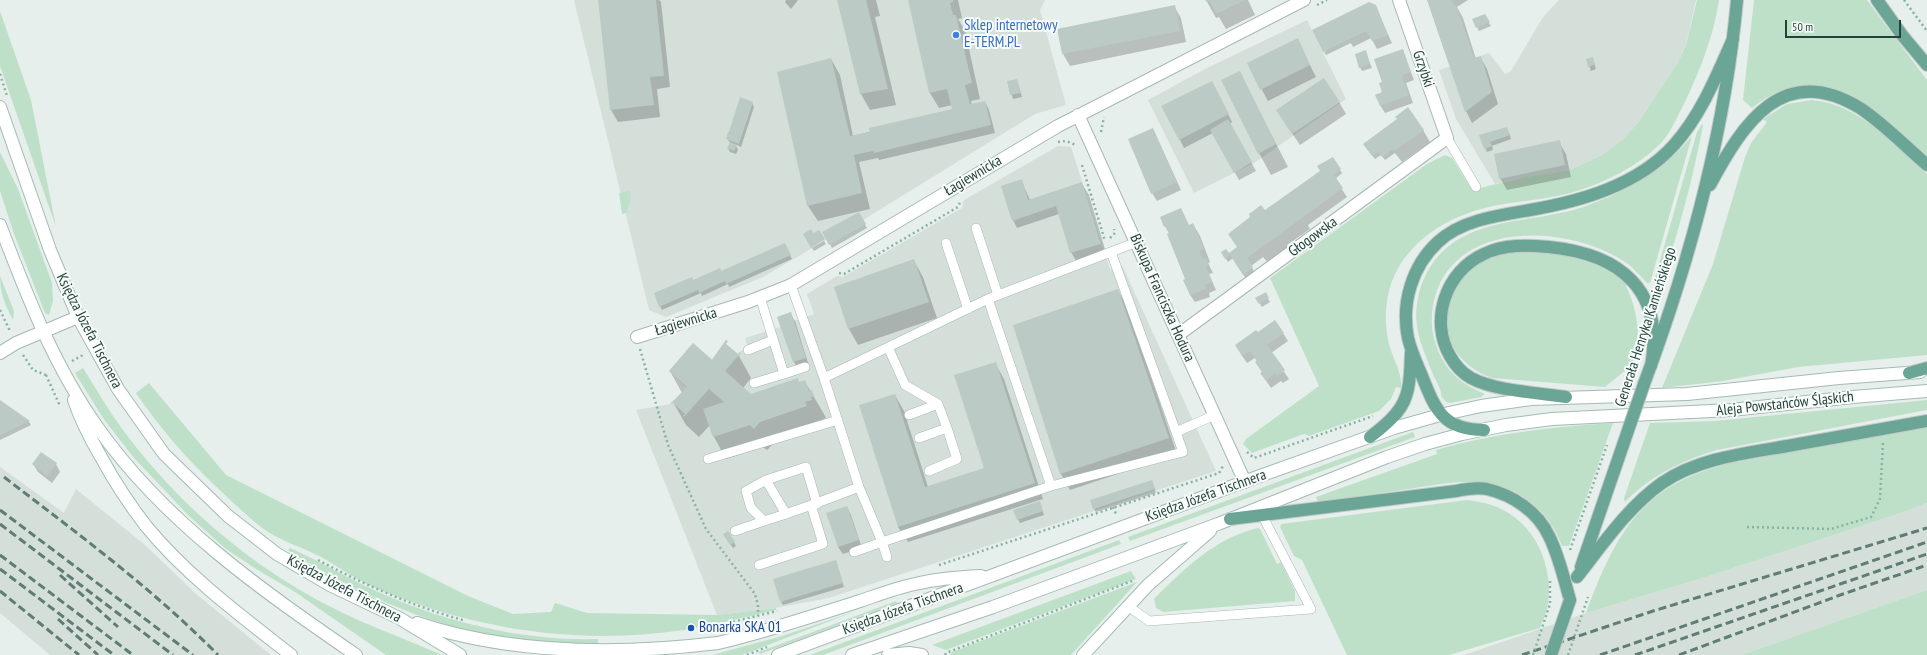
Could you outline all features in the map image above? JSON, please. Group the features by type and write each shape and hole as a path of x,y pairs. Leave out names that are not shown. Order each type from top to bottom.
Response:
{"main road":[{"name":"Grzybki","path":"1399,0 1447,138"},
{"name":"Generała Henryka Kamieńskiego","path":"1551,655 1623,445 1646,390 1651,366 1680,278 1702,202 1714,149 1733,39 1737,0"},
{"path":"1877,0 1902,35 1927,65"},
{"name":"Łagiewnicka","path":"637,337 760,297 790,285 1078,115 1309,4"},
{"path":"1484,430 1458,426 1440,414 1431,398 1411,350 1406,331 1406,302 1410,286 1425,255 1439,241 1462,227 1484,220 1550,207 1590,196 1629,180 1641,172 1675,144 1691,122 1714,83 1733,39"},
{"path":"1702,202 1729,152 1755,118 1777,100 1786,96 1804,92 1828,93 1861,109 1927,165"},
{"name":"Księdza Józefa Tischnera","path":"4,104 50,250 78,317 94,349 118,390 164,454 228,516 277,554 303,570 359,600 399,618 460,655"},
{"name":"Biskupa Franciszka Hodura","path":"1078,115 1216,415 1245,482"},
{"name":"Głogowska","path":"1178,335 1447,138"},
{"path":"0,225 27,298 42,331 69,382 107,440 168,509 209,545 237,568 356,655"},
{"path":"1566,397 1484,383 1466,375 1454,362 1442,335 1442,308 1451,283 1468,263 1493,250 1528,246 1554,248 1582,253 1614,266 1632,280 1647,304 1653,334 1651,366"},
{"path":"0,353 16,343 42,331 78,317"},
{"path":"1370,437 1389,420 1404,402 1408,390 1411,350"},
{"path":"1909,373 1927,368"},
{"name":"Aleja Powstańców Śląskich","path":"1646,390 1714,392 1839,378 1927,372"},
{"path":"69,382 81,422 113,478 147,526 174,556 230,606 291,655"},
{"name":"Księdza Józefa Tischnera","path":"778,655 1245,482 1370,437 1440,414 1502,402 1646,390"},
{"name":"Aleja Powstańców Śląskich","path":"1643,414 1731,410 1927,391"},
{"name":"Księdza Józefa Tischnera","path":"852,655 993,607 1230,520 1387,457 1425,444 1484,430 1552,419 1643,414"},
{"path":"1577,577 1640,501 1663,482 1683,471 1726,457 1927,421"},
{"path":"1230,520 1468,489 1486,489 1511,498 1530,511 1541,522 1549,535 1557,554 1570,600"},
{"path":"1083,655 1159,575 1197,540 1218,524"},
{"path":"399,618 469,639 542,652 580,655 656,653 719,643 914,584 953,578 996,574"},
{"path":"888,655 909,653 922,655"}],"lane":[{"path":"1447,138 1476,187"},
{"path":"976,228 998,295"},
{"path":"824,378 988,299 1137,242"},
{"path":"946,243 968,309"},
{"path":"854,552 1051,486 1183,452 1111,252"},
{"path":"790,285 824,378 859,487 887,557"},
{"path":"760,297 784,374"},
{"path":"988,299 1051,486"},
{"path":"748,350 773,340"},
{"path":"888,348 905,385 938,404 947,428 957,459 929,471"},
{"path":"754,383 805,368"},
{"path":"909,415 938,404"},
{"path":"1176,432 1216,415"},
{"path":"708,459 838,420"},
{"path":"919,438 947,428"},
{"path":"759,565 823,544 806,467 766,480 746,491 751,508 764,521"},
{"path":"766,480 786,514"},
{"path":"735,531 814,505 859,487"},
{"path":"1128,606 1149,621 1311,609 1262,515"}],"path":[{"path":"1309,4 1327,0"},
{"path":"1904,0 1927,31"},
{"path":"0,74 4,104"},
{"path":"1102,136 1101,132 1103,118 1109,113"},
{"path":"1056,143 1066,141 1075,144 1078,147"},
{"path":"1082,165 1106,244"},
{"path":"1078,166 1088,165"},
{"path":"837,272 844,274 958,207 961,200 967,196"},
{"path":"1103,247 1115,233 1113,227"},
{"path":"0,310 9,330"},
{"path":"637,337 668,445 706,530 755,594 758,605 758,616"},
{"path":"24,356 33,370 46,375 94,349"},
{"path":"931,567 1219,473 1225,464 1225,456 1243,449 1254,458 1374,415"},
{"path":"1747,527 1831,529 1871,517 1880,499 1884,429"},
{"path":"1569,551 1607,445"},
{"path":"1113,507 1116,514"},
{"path":"312,557 369,586 415,605 464,620"},
{"path":"945,655 946,653 1134,580"},
{"path":"1568,655 1588,597"},
{"path":"1533,655 1550,604"},
{"path":"701,630 781,610"}],"shaded area":[{"path":"574,0 1045,0 1040,10 1066,105 1035,114 863,220 859,212 823,232 826,240 763,277 666,317 649,310"},
{"path":"1559,0 1696,0 1686,44 1678,62 1638,123 1622,140 1602,155 1570,170 1525,177 1495,184 1456,119 1439,70 1489,53 1505,74 1511,71 1543,17"},
{"path":"1307,20 1346,99 1254,163 1194,193 1148,100 1205,69"},
{"path":"1058,146 1071,147 1110,269 1122,265 1216,471 829,598 775,608 717,615 636,410 670,404 687,388 669,371 693,343 712,359 726,340 726,344 738,354 747,345 745,338 780,327 777,317 791,312 794,321 814,314 807,294 837,276 843,277 962,208 964,200"},
{"path":"0,467 64,513 76,489 145,545 196,594 271,655 50,655 0,613"},
{"path":"1927,503 1927,590 1741,655 1464,655 1586,613 1706,577 1904,512"}],"green space":[{"path":"1697,0 1719,0 1713,28 1700,69 1672,127 1660,144 1632,166 1610,178 1588,187 1553,197 1481,209 1451,220 1437,228 1412,249 1402,262 1394,276 1389,291 1386,306 1386,329 1391,351 1400,374 1401,388 1396,387 1391,399 1379,411 1309,436 1304,434 1252,453 1243,444 1246,439 1319,386 1270,278 1427,164 1445,155 1452,158 1472,190 1525,177 1570,170 1602,155 1622,140 1638,123 1678,62 1686,45"},
{"path":"1754,0 1867,0 1927,80 1927,158 1865,104 1842,91 1815,85 1789,88 1764,99 1752,108 1743,100"},
{"path":"0,11 31,100 56,227 0,66"},
{"path":"1812,100 1829,103 1860,117 1888,138 1927,174 1927,355 1798,367 1723,381 1662,388 1713,264 1745,157 1751,143 1767,122 1763,119 1787,104"},
{"path":"1702,124 1703,126 1695,165 1680,223 1663,280 1658,281 1655,278 1697,132"},
{"path":"1692,136 1650,283 1647,283 1625,262 1603,251 1579,242 1552,237 1525,236 1499,239 1476,248 1455,262 1440,283 1437,291 1433,306 1432,330 1439,354 1448,368 1460,380 1484,395 1481,397 1450,403 1446,402 1441,396 1440,389 1421,342 1418,333 1416,314 1419,292 1425,275 1435,260 1450,246 1466,235 1484,228 1583,207 1629,187 1643,179 1669,160"},
{"path":"0,152 18,189 52,283 53,301 49,315 45,313 14,234 0,191"},
{"path":"630,191 631,198 626,213 622,214 619,193"},
{"path":"1534,252 1584,260 1607,270 1627,284 1626,286 1636,314 1638,335 1635,355 1632,365 1605,387 1492,378 1469,365 1460,357 1454,348 1449,337 1447,325 1448,312 1454,290 1462,277 1473,267 1487,259 1510,253"},
{"path":"0,276 14,311 13,320 4,299"},
{"path":"83,368 114,418 147,461 194,510 220,533 274,574 303,592 360,621 442,655 386,655 295,592 226,549 189,516 134,458 103,418 75,373"},
{"path":"149,383 226,475 468,596 513,614 551,612 555,603 587,613 717,615 776,608 776,610 684,630 603,636 524,630 485,623 409,601 371,586 321,557 274,536 251,519 200,471 156,420 136,393"},
{"path":"1927,400 1927,410 1717,450 1704,454 1680,464 1656,477 1645,484 1625,502 1624,498 1650,423 1715,421"},
{"path":"1613,423 1569,546 1562,546 1549,521 1529,500 1504,487 1490,484 1475,482 1450,483 1318,502 1316,497 1437,454 1436,450 1458,444 1523,432"},
{"path":"1927,427 1927,503 1904,512 1706,577 1586,613 1597,584 1621,536 1636,516 1653,499 1674,484 1699,472 1730,463"},
{"path":"1413,432 1415,437 1130,541 1128,537"},
{"path":"1467,500 1490,504 1510,514 1531,534 1539,546 1548,574 1549,589 1545,616 1540,628 1449,655 1347,655 1302,560 1294,556 1280,527 1281,524"},
{"path":"1258,528 1260,529 1277,564 1281,562 1295,591 1295,601 1163,612 1156,608 1154,599 1201,556 1228,539"},
{"path":"1119,540 1121,544 823,655 810,655"},
{"path":"290,548 373,590 436,614 489,629 516,634 571,639 598,639 598,644 558,645 518,641 477,633 436,621 397,607 358,590 322,571 288,550"},
{"path":"1131,571 1136,579 946,650 932,645"},
{"path":"1137,582 1071,655 950,655 952,652"},
{"path":"1927,590 1927,655 1741,655"},
{"path":"896,601 897,603 760,654 759,652"},
{"path":"856,611 742,655 712,655 782,636"}],"building":[{"path":"598,0 656,0 664,76 650,77 654,105 610,110"},
{"path":"837,0 866,0 888,89 860,94"},
{"path":"908,0 953,0 953,2 950,3 953,15 956,15 972,83 965,85 970,104 985,101 991,125 874,153 873,151 854,155 862,193 807,206 777,72 831,58 850,136 870,132 869,128 952,109 947,89 929,93"},
{"path":"1205,0 1245,0 1216,14 1210,1 1207,2"},
{"path":"1427,0 1452,0 1454,6 1456,5 1474,58 1481,56 1492,92 1465,112"},
{"path":"1369,2 1376,5 1388,35 1372,41 1366,31 1323,52 1312,30"},
{"path":"1175,5 1180,31 1062,54 1057,29"},
{"path":"1485,14 1490,22 1476,28 1472,19"},
{"path":"1298,38 1310,65 1260,90 1247,63"},
{"path":"1403,49 1411,72 1402,75 1409,95 1380,106 1375,95 1382,92 1379,83 1382,82 1374,59"},
{"path":"1366,50 1370,64 1359,68 1355,54"},
{"path":"1593,57 1595,65 1588,67 1586,59"},
{"path":"1240,71 1276,144 1258,154 1221,80"},
{"path":"1324,78 1340,102 1292,134 1276,110"},
{"path":"1017,79 1021,93 1010,95 1007,81"},
{"path":"1212,81 1229,114 1179,140 1161,106"},
{"path":"740,97 753,102 739,144 726,139 728,132 733,134 729,132"},
{"path":"1408,107 1424,130 1394,151 1393,149 1382,157 1379,152 1372,156 1363,144 1397,119 1395,117"},
{"path":"1228,119 1252,162 1234,173 1210,130"},
{"path":"1507,127 1510,135 1490,142 1492,146 1484,149 1479,135"},
{"path":"1153,128 1177,182 1151,194 1128,139"},
{"path":"1560,140 1565,165 1499,179 1494,154"},
{"path":"730,142 737,145 734,151 727,148"},
{"path":"1333,157 1341,169 1334,175 1343,188 1247,258 1253,267 1243,275 1230,255 1225,259 1221,252 1226,249 1229,253 1237,247 1228,234 1250,217 1249,214 1261,205 1265,210 1320,171 1317,166"},
{"path":"1022,179 1028,200 1082,182 1101,244 1070,253 1056,206 1012,221 1001,186"},
{"path":"1181,208 1189,225 1193,223 1204,249 1199,251 1203,259 1206,258 1209,265 1206,266 1212,282 1205,285 1206,289 1190,295 1183,280 1185,279 1167,234 1169,233 1166,226 1164,227 1160,217"},
{"path":"859,212 866,224 829,245 822,232"},
{"path":"811,229 813,233 819,230 825,239 811,248 803,234"},
{"path":"785,243 791,255 726,284 725,281 699,293 698,290 659,307 654,293 692,277 693,280 720,268 721,271"},
{"path":"914,259 929,302 848,329 834,287"},
{"path":"1118,289 1169,438 1060,474 1013,325"},
{"path":"1266,292 1269,298 1259,304 1255,298"},
{"path":"791,312 806,358 793,362 777,317"},
{"path":"1275,320 1284,333 1267,345 1285,370 1277,376 1275,373 1266,381 1260,373 1262,372 1255,362 1257,361 1250,351 1242,356 1235,345 1256,330 1258,332"},
{"path":"726,340 728,341 726,344 738,354 740,352 741,353 725,371 751,394 798,378 799,382 805,380 809,391 812,390 814,396 811,397 812,400 805,402 807,406 760,422 754,429 750,425 713,437 703,409 724,402 709,389 684,417 683,416 685,414 673,403 670,404 687,387 669,371 693,343 712,360"},
{"path":"996,362 1035,483 898,527 859,405 895,394 925,487 984,468 954,375"},
{"path":"0,400 30,421 0,435"},
{"path":"41,452 57,463 47,476 32,464"},
{"path":"1152,480 1155,489 1093,509 1090,500"},
{"path":"1040,501 1043,511 1017,520 1013,510"},
{"path":"847,506 859,540 838,547 826,513"},
{"path":"728,531 735,542 730,545 723,534"},
{"path":"836,560 843,583 780,602 773,579"}],"railway":[{"path":"4,477 141,584 193,630 218,655"},
{"path":"0,510 193,655"},
{"path":"0,524 173,655"},
{"path":"1522,655 1653,611 1927,528"},
{"path":"1600,655 1927,542"},
{"path":"1635,655 1927,554"},
{"path":"0,555 133,655"},
{"path":"1679,655 1843,594 1927,565"},
{"path":"0,569 114,655"},
{"path":"60,575 118,627"},
{"path":"0,591 79,655"},
{"path":"58,619 98,655"}],"place":[{"name":"Sklep internetowy E-TERM.PL","path":"956,35"},
{"name":"Bonarka SKA 01","path":"691,628"}]}
